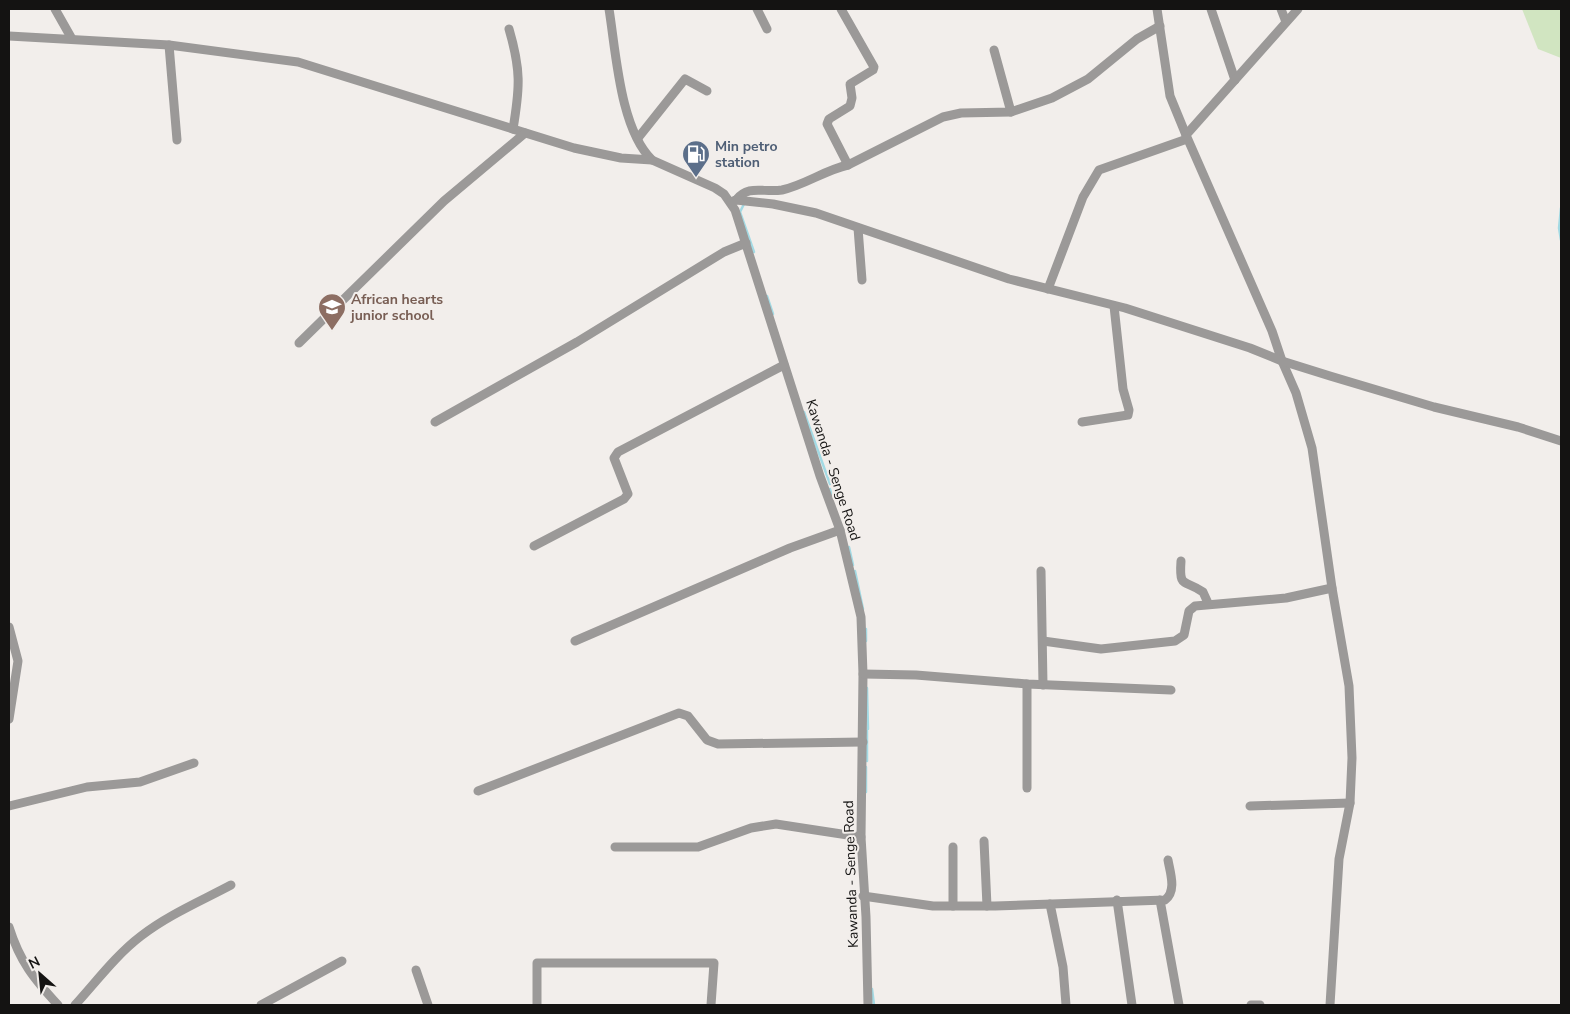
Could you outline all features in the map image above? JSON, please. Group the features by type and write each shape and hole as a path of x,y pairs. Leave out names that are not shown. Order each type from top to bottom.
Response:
{"street":[{"path":"55,9 72,40"},
{"path":"609,9 625,103 638,138 652,160"},
{"path":"757,9 767,29"},
{"path":"840,9 874,68 850,84 852,98 850,106 829,119 827,124 848,165"},
{"path":"1157,9 1170,96 1250,278 1296,393 1312,448 1332,588 1349,686 1352,758 1350,803 1339,859 1330,1005"},
{"path":"1211,9 1235,80"},
{"path":"1281,9 1286,22"},
{"path":"1048,289 1083,197 1099,170 1187,137 1298,9"},
{"path":"734,201 744,191 792,188 833,168 848,165 942,118 961,113 1011,112 1052,98 1088,78 1137,39 1160,26"},
{"path":"509,29 519,66 520,83 513,129"},
{"path":"9,36 169,46 298,62 472,114 524,133 574,148 621,158 652,160 715,188 734,201 773,204 816,212 928,253 1048,289 1114,306 1250,348 1282,361 1434,407 1518,426 1561,441"},
{"path":"169,46 177,140"},
{"path":"994,50 1011,112"},
{"path":"638,138 682,81 685,79 690,80 707,91"},
{"path":"299,343 444,201 524,133"},
{"name":"Kawanda - Senge Road","path":"734,201 784,366 840,530 861,617 863,742 860,836 866,918 868,1005"},
{"path":"858,228 862,280"},
{"path":"435,422 577,342 724,252 746,243"},
{"path":"1082,422 1119,418 1128,415 1129,410 1123,389 1114,306"},
{"path":"534,546 624,499 628,494 627,487 614,458 618,452 784,366"},
{"path":"575,641 790,548 840,530"},
{"path":"1181,560 1180,579 1183,583 1203,592 1208,603"},
{"path":"1041,571 1043,685"},
{"path":"1043,641 1101,648 1175,640 1184,635 1191,608 1208,603 1286,598 1332,588"},
{"path":"9,627 18,661 9,719"},
{"path":"863,674 916,675 1043,685 1171,690"},
{"path":"1027,684 1027,788"},
{"path":"478,791 679,713 688,716 707,740 718,744 863,742"},
{"path":"9,806 87,787 140,782 194,763"},
{"path":"1250,806 1350,803"},
{"path":"615,848 698,847 751,828 776,824 860,836"},
{"path":"984,841 987,906"},
{"path":"953,847 953,906"},
{"path":"863,896 933,906 1160,900 1166,899 1171,893 1168,860"},
{"path":"75,1005 125,949 142,935 158,924 231,884"},
{"path":"1117,900 1132,1005"},
{"path":"1160,900 1179,1005"},
{"path":"1050,904 1063,966 1066,1005"},
{"path":"9,927 26,969 58,1005"},
{"path":"261,1005 342,961"},
{"path":"536,1005 537,963 714,963 711,1005"},
{"path":"416,970 428,1005"},
{"path":"1250,1005 1260,1005"}],"green space":[{"path":"1522,9 1561,9 1561,58 1538,49"}],"waterway":[{"path":"744,204 740,212 754,252"},
{"path":"1561,208 1559,228 1561,240"},
{"path":"767,296 773,314"},
{"path":"804,412 830,484"},
{"path":"830,489 832,497"},
{"path":"849,547 853,565"},
{"path":"855,571 863,609"},
{"path":"866,629 866,641"},
{"path":"867,688 868,729"},
{"path":"867,731 867,761"},
{"path":"866,767 866,792"},
{"path":"872,989 874,1005"}],"place":[{"name":"Min petro station","path":"696,178"},
{"name":"African hearts junior school","path":"332,331"}]}
